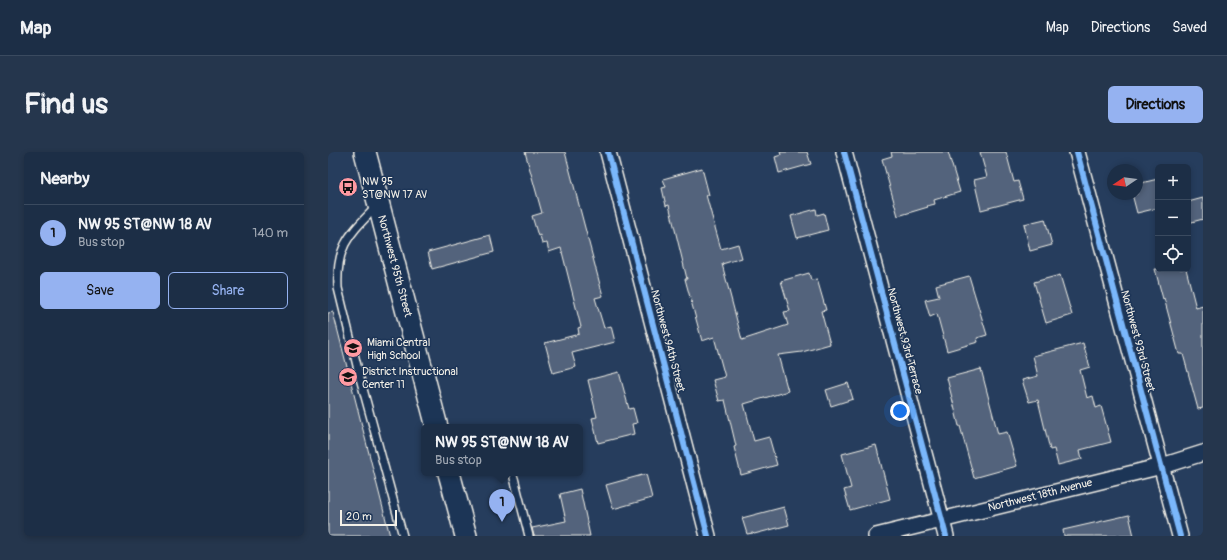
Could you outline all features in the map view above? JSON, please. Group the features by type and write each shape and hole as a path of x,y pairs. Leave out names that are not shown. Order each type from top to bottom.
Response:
{"main road":[{"name":"Northwest 95th Street","path":"364,152 436,424"},
{"path":"450,476 466,536"}],"street":[{"name":"Northwest 94th Street","path":"608,152 708,536"},
{"name":"Northwest 93rd Terrace","path":"844,152 946,536"},
{"name":"Northwest 93rd Street","path":"1076,152 1180,536"},
{"name":"Northwest 18th Avenue","path":"876,536 1162,466 1203,452"}],"lane":[{"path":"378,205 356,227 344,244 339,261 338,288 358,370 403,536"},
{"path":"514,478 529,536"}],"building":[{"path":"525,152 565,152 603,296 595,298 604,328 611,326 615,342 572,353 576,367 553,373 545,343 579,334 578,328 581,327 561,248 549,252 547,243 542,244 540,235 538,236 532,216 542,213"},
{"path":"780,152 807,152 811,164 779,173 775,157 781,155"},
{"path":"891,152 948,152 960,192 934,200 935,204 927,206 928,207 898,216 882,159 892,156"},
{"path":"980,152 1006,152 1014,182 1018,181 1023,199 981,210 974,180 987,177"},
{"path":"702,168 709,195 706,195 721,249 738,244 742,258 722,264 742,340 788,325 784,312 790,311 781,281 809,273 811,280 817,279 826,310 821,311 830,344 802,352 778,355 788,391 744,404 754,441 769,437 777,465 741,475 725,400 719,401 713,380 725,377 714,337 702,341 685,279 687,279 669,205 666,206 662,188 666,187 663,179"},
{"path":"1155,180 1155,209 1137,213 1134,200 1143,200 1143,183"},
{"path":"1203,198 1203,219 1191,222 1191,201"},
{"path":"816,209 817,215 824,213 828,230 797,238 791,216"},
{"path":"1045,219 1052,245 1030,251 1024,224"},
{"path":"490,235 494,252 432,269 428,252"},
{"path":"1156,272 1187,272 1196,308 1203,306 1203,408 1198,409 1183,354 1179,354 1164,298 1163,299"},
{"path":"1060,275 1072,315 1046,323 1034,282"},
{"path":"969,276 987,335 977,338 978,342 947,351 937,314 930,317 925,300 939,297 936,285"},
{"path":"333,312 390,536 328,536 328,313"},
{"path":"1083,343 1090,367 1080,370 1087,398 1093,396 1096,408 1101,406 1111,442 1080,450 1082,459 1058,465 1054,449 1050,450 1038,400 1029,402 1022,380 1038,376 1033,356"},
{"path":"981,369 998,434 1007,432 1017,466 974,478 947,378"},
{"path":"619,372 629,409 633,408 637,423 632,424 634,434 598,443 592,418 597,417 588,380"},
{"path":"848,383 853,399 831,406 826,390"},
{"path":"876,445 890,499 850,510 844,490 851,488 842,454"},
{"path":"646,474 652,498 613,509 606,485"},
{"path":"580,489 590,536 534,536 532,528 566,521 560,494"},
{"path":"784,507 789,525 754,534 747,534 742,518"},
{"path":"1129,515 1134,536 1064,536 1063,530"}],"cycle path":[{"path":"608,152 708,536"},
{"path":"844,152 946,536"},
{"path":"1077,152 1180,536"}],"place":[{"name":"NW 95 ST@NW 17 AV","path":"348,187"},
{"name":"Miami Central High School","path":"353,348"},
{"name":"District Instructional Center 11","path":"348,377"},
{"name":"NW 95 ST@NW 18 AV","path":"502,522"}]}
